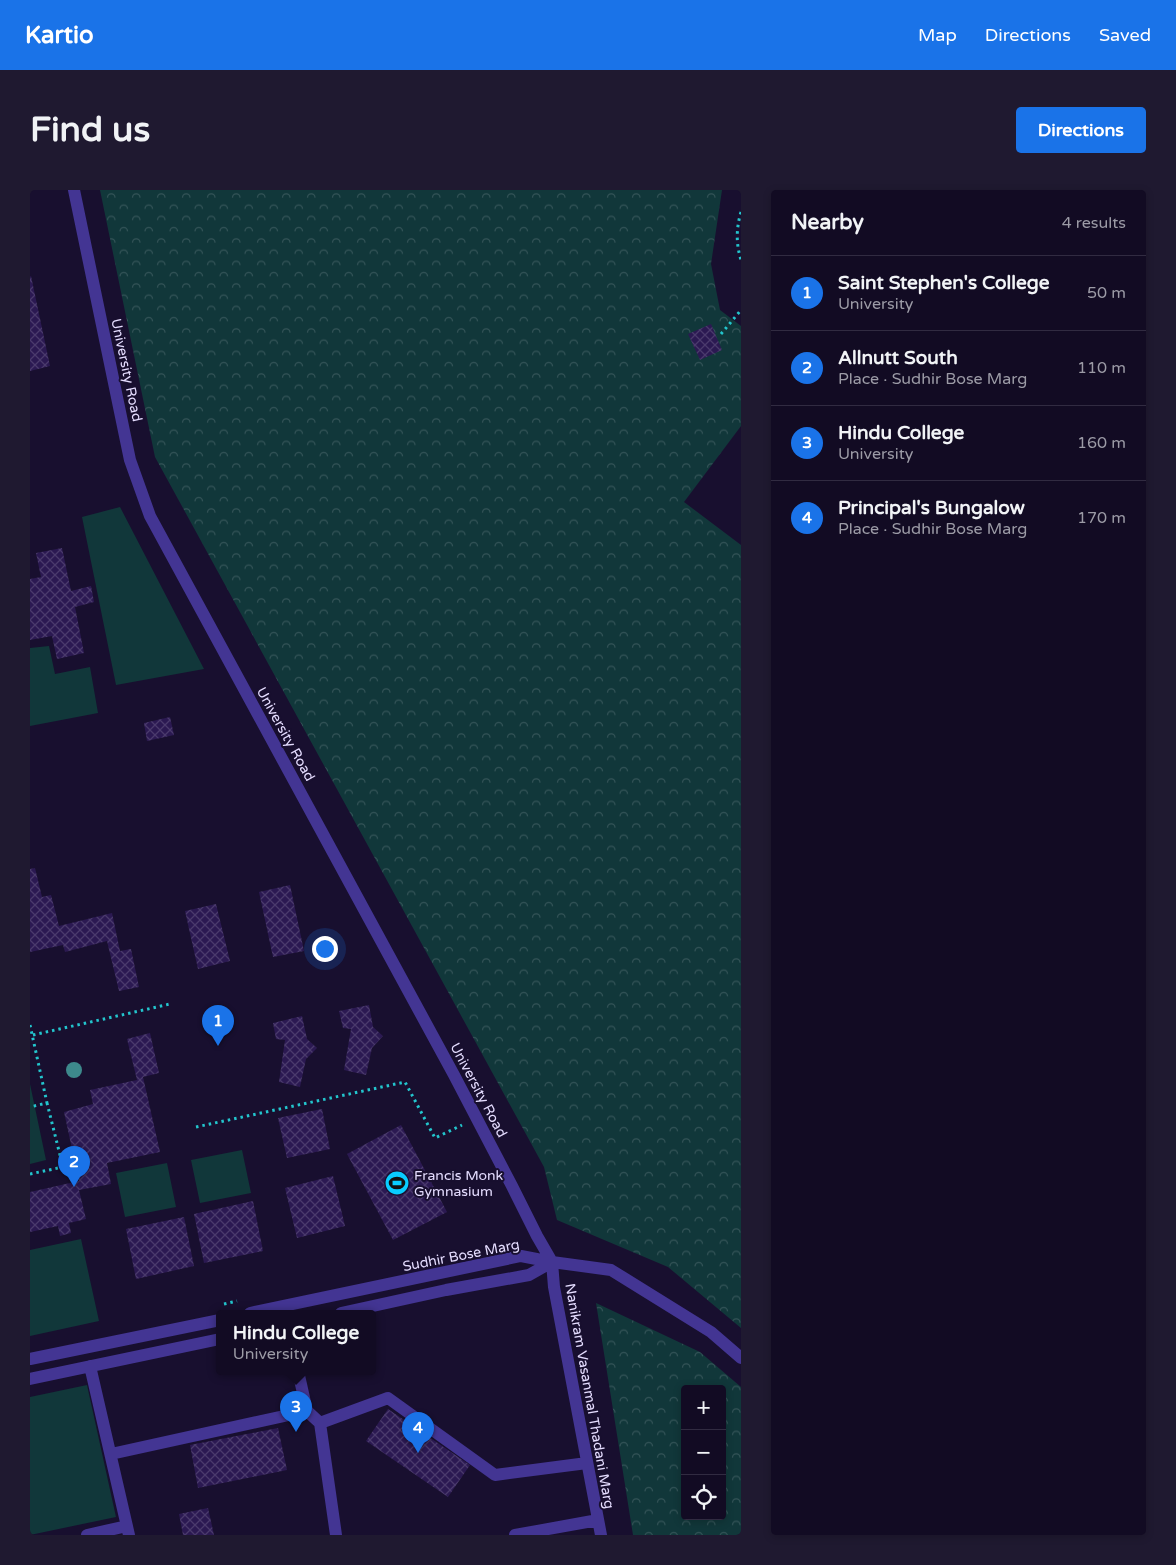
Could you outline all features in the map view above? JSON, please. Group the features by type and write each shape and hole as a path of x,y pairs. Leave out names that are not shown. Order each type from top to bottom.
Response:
{"street":[{"name":"University Road","path":"74,190 130,460 150,516 477,1119 552,1262"},
{"name":"Sudhir Bose Marg","path":"264,1310 522,1256 611,1270 711,1332 741,1358"},
{"path":"355,1310 446,1290 528,1275 552,1262"},
{"name":"Nanikram Vasanmal Thadani Marg","path":"552,1262 554,1287 601,1535"},
{"path":"30,1359 216,1321"},
{"path":"30,1378 216,1340"},
{"path":"87,1535 128,1531 90,1366"},
{"path":"299,1375 307,1411 320,1423 336,1535"},
{"path":"320,1423 388,1398 495,1475 587,1463"},
{"path":"110,1454 307,1411"},
{"path":"515,1535 598,1520"}],"path":[{"path":"741,212 737,226 738,250 741,260"},
{"path":"721,334 741,310"},
{"path":"32,1035 170,1004"},
{"path":"30,1025 63,1167 30,1174"},
{"path":"196,1127 405,1082 435,1138 477,1119"},
{"path":"30,1107 47,1103"}],"green space":[{"path":"100,190 722,190 711,264 720,310 741,326 741,426 684,502 741,545 741,1328 668,1267 557,1220 544,1167 155,457"},
{"path":"120,507 204,669 116,685 82,517"},
{"path":"49,646 55,674 90,667 98,713 30,726 30,648"},
{"path":"30,1084 46,1160 30,1164"},
{"path":"242,1150 251,1193 200,1203 191,1160"},
{"path":"167,1163 176,1207 125,1217 116,1173"},
{"path":"81,1239 99,1321 30,1336 30,1250"},
{"path":"596,1303 700,1352 741,1387 741,1535 633,1535"},
{"path":"87,1385 116,1517 30,1535 30,1397"}],"building":[{"path":"30,277 50,366 30,371"},
{"path":"711,324 722,350 700,360 688,334"},
{"path":"62,548 71,591 91,586 94,602 75,607 84,653 57,659 52,636 30,640 30,579 41,577 36,553"},
{"path":"170,717 174,735 147,741 144,723"},
{"path":"35,868 42,897 51,895 59,926 112,913 120,951 131,949 139,987 119,991 107,941 65,952 63,945 30,952 30,869"},
{"path":"290,885 304,951 273,957 259,892"},
{"path":"216,904 230,961 198,969 185,911"},
{"path":"369,1005 373,1027 383,1036 372,1048 366,1075 344,1070 351,1029 343,1028 339,1011"},
{"path":"302,1016 307,1039 317,1048 306,1059 300,1087 279,1082 285,1040 276,1039 273,1023"},
{"path":"150,1033 159,1073 143,1077 160,1152 107,1163 111,1184 79,1190 86,1219 69,1223 71,1233 60,1236 58,1226 30,1232 30,1192 79,1181 64,1112 93,1104 90,1090 137,1080 127,1039"},
{"path":"322,1109 330,1149 287,1158 278,1118"},
{"path":"401,1125 447,1212 393,1240 347,1154"},
{"path":"333,1176 345,1226 297,1238 285,1188"},
{"path":"253,1201 263,1251 204,1263 194,1214"},
{"path":"184,1217 194,1266 136,1279 126,1229"},
{"path":"388,1409 470,1465 448,1497 366,1441"},
{"path":"278,1428 287,1470 198,1488 190,1445"},
{"path":"208,1508 214,1535 183,1535 179,1514"}],"place":[{"name":"Saint Stephen's College","path":"218,1046"},
{"name":"Francis Monk Gymnasium","path":"397,1183"},
{"name":"Allnutt South","path":"74,1187"},
{"name":"Hindu College","path":"296,1432"},
{"name":"Principal's Bungalow","path":"418,1453"}]}
